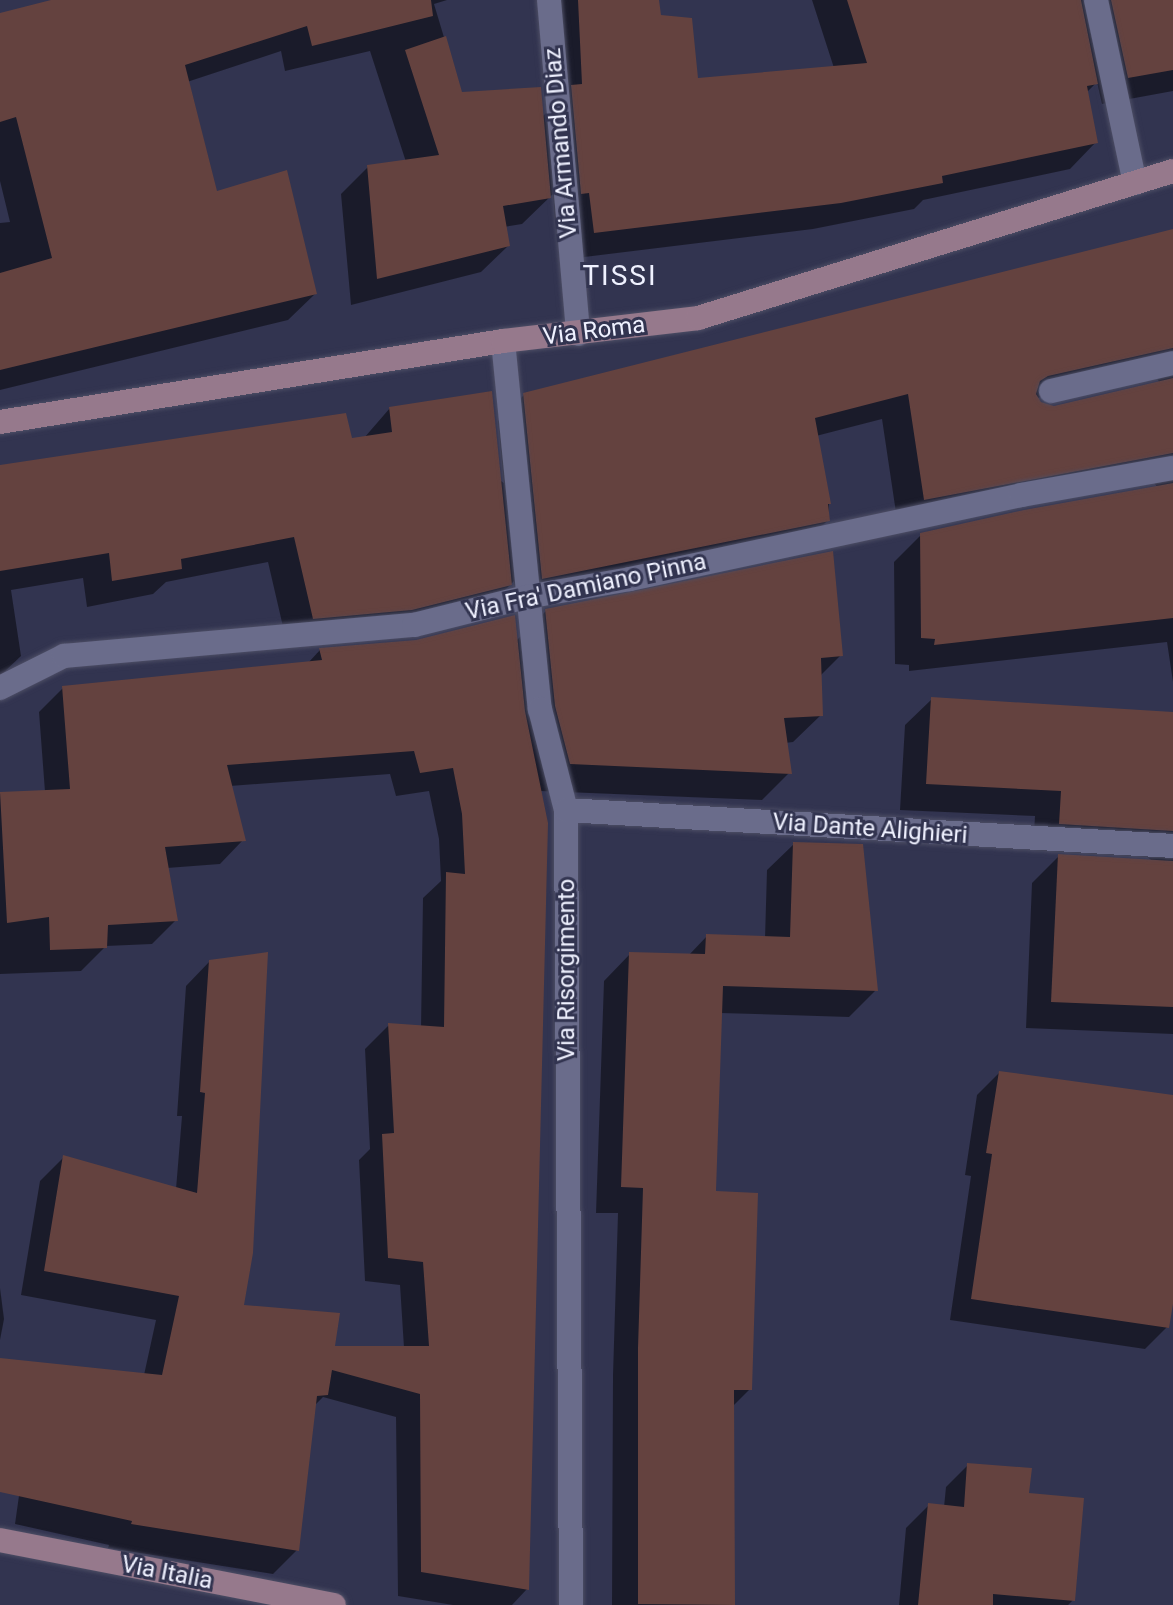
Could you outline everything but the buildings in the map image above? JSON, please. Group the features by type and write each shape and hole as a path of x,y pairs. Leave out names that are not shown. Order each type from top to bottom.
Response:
{"street":[{"name":"Via Armando Diaz","path":"549,0 578,334"},
{"path":"1096,0 1135,183"},
{"name":"Via Roma","path":"0,422 503,341 698,318 1173,171"},
{"name":"Via Risorgimento","path":"503,341 526,597 540,709 566,810 571,1605"},
{"path":"1051,391 1173,363"},
{"name":"Via Fra' Damiano Pinna","path":"0,688 64,656 414,625 526,597 646,575 1021,495 1173,468"},
{"name":"Via Dante Alighieri","path":"566,810 1173,846"},
{"name":"Via Italia","path":"0,1540 334,1605"}],"district":[{"name":"TISSI","path":"620,276"}]}
